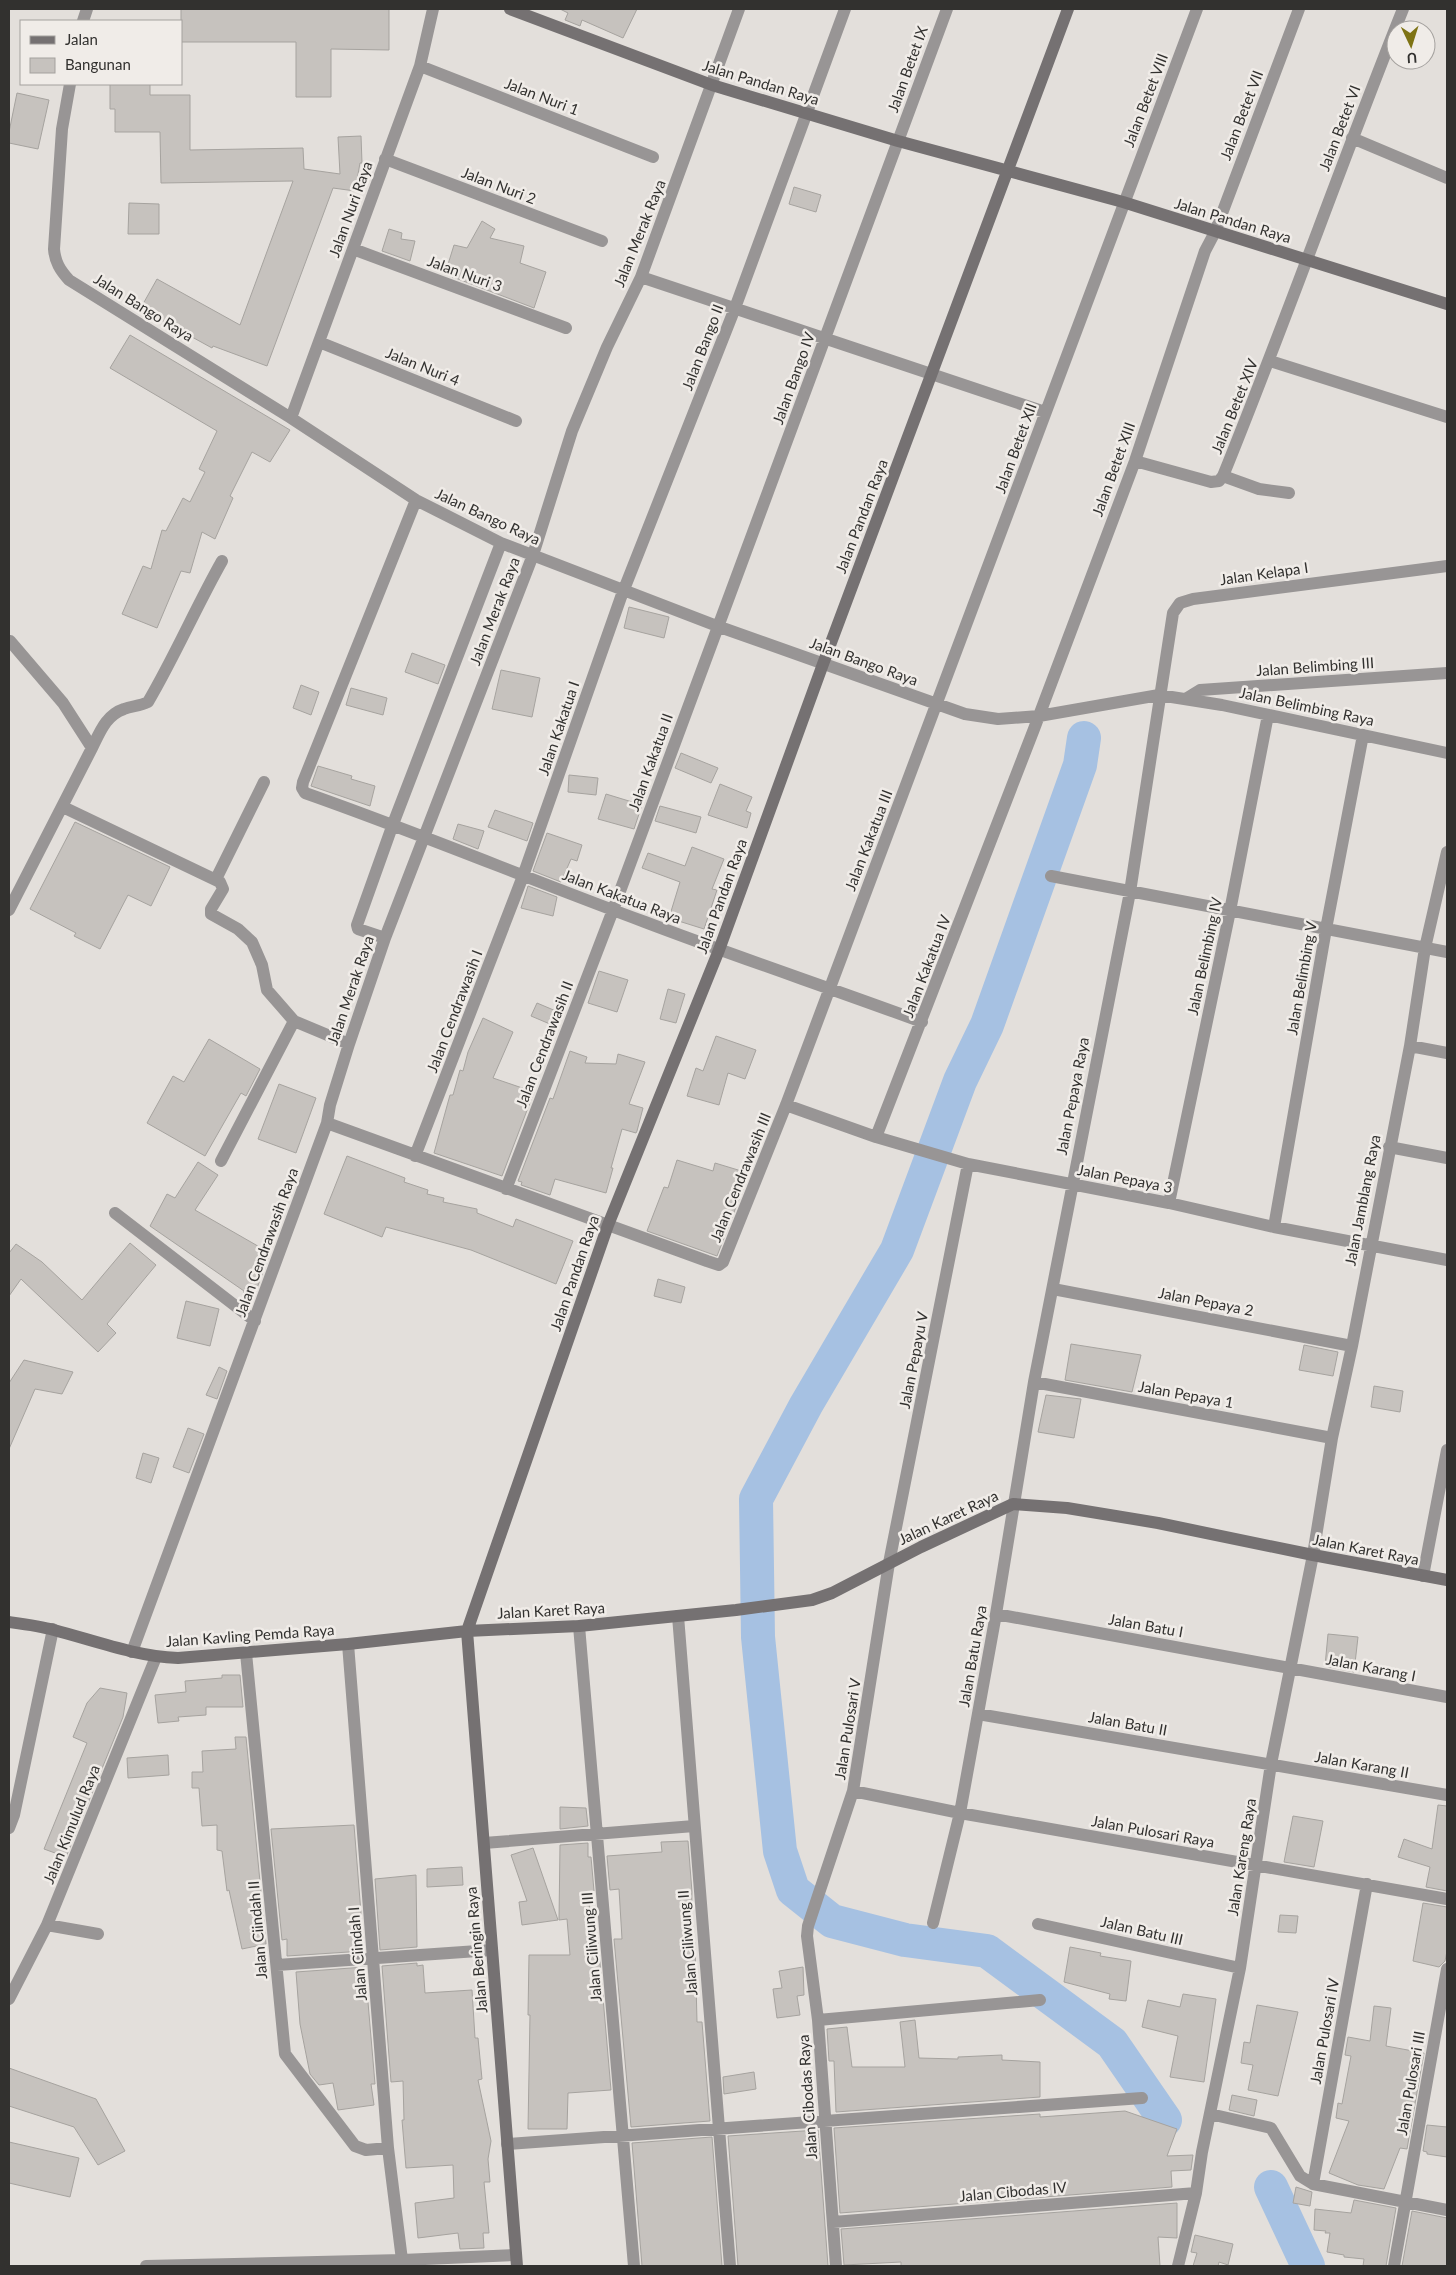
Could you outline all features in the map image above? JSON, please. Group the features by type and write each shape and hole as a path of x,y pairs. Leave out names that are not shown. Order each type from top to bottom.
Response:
{"street":[{"name":"Jalan Nuri Raya","path":"291,418 420,66 433,9"},
{"name":"Jalan Pandan Raya","path":"510,9 712,86 1007,172 1123,202 1447,304"},
{"name":"Jalan Merak Raya","path":"327,1123 330,1105 349,1044 420,836 533,555 572,431 606,346 641,277 739,9"},
{"name":"Jalan Bango II","path":"624,590 734,308 845,9"},
{"name":"Jalan Betet IX","path":"898,141 946,9"},
{"name":"Jalan Pandan Raya","path":"467,1631 608,1225 719,950 823,664 1068,9"},
{"name":"Jalan Betet VIII","path":"1123,202 1197,9"},
{"name":"Jalan Betet VII","path":"1214,232 1299,9"},
{"name":"Jalan Betet VI","path":"1306,259 1403,9"},
{"name":"Jalan Nuri 1","path":"420,66 653,157"},
{"name":"Jalan Bango Raya","path":"70,85 62,129 54,248 55,260 61,270 70,280 291,418 416,500 501,543 717,626 965,714 983,718 1039,716 1159,695"},
{"path":"1352,138 1447,178"},
{"name":"Jalan Bango IV","path":"717,626 898,141"},
{"name":"Jalan Nuri 2","path":"385,159 602,241"},
{"name":"Jalan Betet XII","path":"937,704 1123,202"},
{"name":"Jalan Betet XIII","path":"1039,716 1134,461 1205,251 1214,232"},
{"name":"Jalan Nuri 3","path":"353,249 566,328"},
{"name":"Jalan Betet XIV","path":"1134,461 1212,482 1219,481 1223,476 1270,361 1306,259"},
{"path":"641,277 1045,412"},
{"name":"Jalan Nuri 4","path":"318,342 516,421"},
{"path":"1270,361 1447,417"},
{"path":"1223,476 1259,489 1289,494"},
{"name":"Jalan Kakatua Raya","path":"416,500 303,782 302,788 305,793 719,950 829,987 922,1022"},
{"path":"385,938 358,929 357,925 396,826 501,543"},
{"path":"9,910 103,725 124,709 148,702 166,672 222,560"},
{"name":"Jalan Kelapa I","path":"1159,695 1173,613 1180,603 1193,599 1447,566"},
{"name":"Jalan Kakatua I","path":"523,876 624,590"},
{"name":"Jalan Kakatua II","path":"613,910 717,626"},
{"path":"9,641 63,703 92,748"},
{"name":"Jalan Belimbing III","path":"1187,698 1200,690 1447,673"},
{"name":"Jalan Belimbing Raya","path":"1159,695 1187,698 1268,714 1447,753"},
{"name":"Jalan Pepaya Raya","path":"1013,1504 1071,1184 1130,892 1159,695"},
{"name":"Jalan Kakatua III","path":"829,987 937,704"},
{"name":"Jalan Belimbing IV","path":"1169,1203 1230,911 1268,714"},
{"name":"Jalan Kakatua IV","path":"876,1137 1039,716"},
{"name":"Jalan Belimbing V","path":"1274,1228 1326,929 1363,735"},
{"path":"216,879 264,782"},
{"path":"63,807 216,879 222,884 223,889 211,909 211,914 238,929 252,942 261,960 267,990 294,1021 349,1044"},
{"name":"Jalan Jamblang Raya","path":"1313,1555 1332,1438 1352,1346 1410,1046 1425,948 1447,854"},
{"name":"Jalan Cendrawasih I","path":"415,1156 523,876"},
{"path":"1051,876 1447,952"},
{"name":"Jalan Cendrawasih II","path":"506,1189 613,910"},
{"name":"Jalan Cendrawasih III","path":"608,1225 707,1261 719,1265 722,1264 786,1105 829,987"},
{"path":"221,1161 294,1021"},
{"path":"1410,1046 1447,1053"},
{"path":"786,1105 876,1137"},
{"path":"327,1123 608,1225"},
{"name":"Jalan Cendrawasih Raya","path":"132,1652 327,1123"},
{"name":"Jalan Pepaya 3","path":"876,1137 968,1164 1169,1203 1274,1228 1447,1260"},
{"path":"1389,1147 1447,1158"},
{"name":"Jalan Pepayu V","path":"889,1563 968,1164"},
{"path":"115,1213 255,1320"},
{"name":"Jalan Pepaya 2","path":"1053,1289 1352,1346"},
{"name":"Jalan Pepaya 1","path":"1034,1382 1332,1438"},
{"path":"1423,1576 1447,1450"},
{"name":"Jalan Karet Raya","path":"467,1631 579,1626 736,1610 812,1600 1013,1504 1067,1508 1158,1523 1447,1580"},
{"name":"Jalan Batu Raya","path":"933,1923 960,1813 996,1614 1013,1504"},
{"name":"Jalan Kareng Raya","path":"1196,2193 1200,2164 1214,2115 1240,1968 1271,1764 1313,1555"},
{"name":"Jalan Pulosari V","path":"808,1926 853,1791 889,1563"},
{"name":"Jalan Batu I","path":"996,1614 1290,1668"},
{"name":"Jalan Ciliwung II","path":"678,1616 730,2266"},
{"name":"Jalan Kavling Pemda Raya","path":"9,1622 53,1629 156,1657 246,1653 467,1631"},
{"name":"Jalan Ciliwung III","path":"579,1626 634,2266"},
{"path":"9,1828 14,1815 53,1629"},
{"name":"Jalan Beringin Raya","path":"467,1631 516,2260"},
{"name":"Jalan Ciindah I","path":"348,1644 388,2148 402,2260"},
{"name":"Jalan Ciindah II","path":"246,1653 284,2050 288,2059 355,2146 366,2150 388,2148"},
{"name":"Jalan Kimulud Raya","path":"9,1999 47,1925 156,1657"},
{"name":"Jalan Karang I","path":"1290,1668 1447,1698"},
{"name":"Jalan Batu II","path":"978,1714 1271,1764"},
{"name":"Jalan Karang II","path":"1271,1764 1447,1795"},
{"name":"Jalan Pulosari Raya","path":"853,1791 960,1813 1447,1899"},
{"path":"484,1843 694,1826"},
{"name":"Jalan Pulosari IV","path":"1313,2184 1367,1884"},
{"name":"Jalan Batu III","path":"1038,1924 1240,1968"},
{"path":"47,1925 98,1934"},
{"name":"Jalan Cibodas Raya","path":"808,1926 807,1936 818,2020 836,2266"},
{"path":"277,1965 492,1950"},
{"name":"Jalan Pulosari III","path":"1394,2266 1447,1969"},
{"path":"818,2020 1040,2000"},
{"path":"507,2144 1142,2098"},
{"path":"1214,2115 1252,2122 1271,2128 1300,2176 1313,2184 1447,2210"},
{"path":"1178,2266 1196,2193"},
{"name":"Jalan Cibodas IV","path":"833,2222 1196,2193"},
{"path":"146,2266 181,2264 268,2265 402,2260 516,2260"}],"building":[{"path":"181,9 389,9 389,50 331,49 331,97 296,97 296,42 182,42"},
{"path":"560,9 637,9 623,38 582,20 580,26 565,20 568,13"},
{"path":"110,85 150,85 150,95 190,95 190,150 303,148 304,169 340,174 338,137 361,136 362,163 360,163 355,191 333,188 267,366 213,346 212,348 143,310 143,304 157,279 240,325 293,181 161,183 160,132 115,132 115,109 110,109"},
{"path":"17,93 49,100 38,149 9,143 9,132"},
{"path":"794,187 821,195 816,212 789,204"},
{"path":"129,203 159,204 159,234 128,234"},
{"path":"482,221 495,229 490,238 524,246 520,263 546,272 534,308 445,274 454,245 467,248"},
{"path":"389,229 402,233 401,239 415,241 410,261 382,251"},
{"path":"130,335 290,430 270,462 252,452 230,496 233,498 215,539 202,532 190,573 181,571 157,628 122,614 143,566 151,569 162,530 166,531 183,498 190,502 205,472 199,469 217,431 110,368"},
{"path":"629,607 669,617 664,638 624,628"},
{"path":"412,653 445,665 438,684 405,672"},
{"path":"501,670 540,678 532,717 492,709"},
{"path":"301,685 319,692 311,715 293,708"},
{"path":"351,688 387,698 383,715 346,705"},
{"path":"681,753 718,768 711,783 675,768"},
{"path":"318,766 352,776 351,779 375,786 370,806 311,786"},
{"path":"569,775 598,778 596,795 568,792"},
{"path":"720,784 752,797 746,811 751,813 747,828 708,815"},
{"path":"606,794 642,805 634,829 598,819"},
{"path":"660,806 701,817 696,833 655,821"},
{"path":"495,810 533,823 527,841 488,827"},
{"path":"75,822 170,867 151,906 128,895 100,949 74,936 76,933 30,909"},
{"path":"458,824 484,831 478,849 453,839"},
{"path":"547,833 582,845 577,861 571,859 561,882 533,871"},
{"path":"692,847 724,859 712,889 717,890 704,929 669,918 680,882 642,868 648,853 685,866"},
{"path":"528,886 557,897 553,916 521,908"},
{"path":"599,971 628,980 617,1012 588,1003"},
{"path":"668,989 685,994 676,1023 660,1019"},
{"path":"537,1003 563,1014 557,1027 531,1016"},
{"path":"483,1018 513,1032 493,1078 534,1092 502,1176 434,1153 450,1095 453,1095 460,1070 463,1071 468,1052"},
{"path":"716,1036 756,1050 745,1079 728,1073 719,1105 687,1096 696,1068 703,1071"},
{"path":"209,1039 260,1069 246,1096 241,1093 205,1156 147,1123 173,1076 184,1082"},
{"path":"570,1051 587,1057 585,1063 616,1064 618,1054 645,1062 629,1104 643,1108 637,1131 636,1133 622,1129 606,1193 555,1179 550,1195 521,1185 522,1182 518,1181 550,1098 553,1099"},
{"path":"279,1084 316,1098 296,1153 258,1139"},
{"path":"347,1156 405,1178 404,1182 428,1190 427,1194 444,1198 443,1202 477,1209 477,1213 513,1227 516,1219 573,1241 556,1284 471,1250 386,1227 382,1237 324,1214"},
{"path":"677,1160 713,1171 715,1163 748,1173 717,1256 647,1231 664,1187 668,1188"},
{"path":"198,1162 218,1175 195,1210 270,1253 253,1299 243,1296 244,1291 150,1226 167,1194 175,1198"},
{"path":"130,1243 156,1265 107,1324 116,1333 98,1352 21,1279 9,1296 9,1253 16,1244 42,1262 82,1300"},
{"path":"658,1279 685,1287 681,1303 654,1296"},
{"path":"186,1301 219,1309 210,1346 177,1338"},
{"path":"1071,1344 1141,1355 1132,1392 1065,1380"},
{"path":"1304,1345 1338,1352 1333,1376 1299,1370"},
{"path":"24,1360 73,1372 62,1394 35,1389 9,1449 9,1383"},
{"path":"219,1367 227,1371 217,1399 206,1395"},
{"path":"1374,1386 1403,1391 1400,1412 1371,1407"},
{"path":"1046,1395 1081,1399 1074,1438 1038,1432"},
{"path":"188,1428 204,1434 189,1473 173,1467"},
{"path":"143,1453 159,1458 151,1483 136,1478"},
{"path":"1328,1634 1358,1637 1354,1672 1325,1666"},
{"path":"222,1675 240,1675 243,1707 206,1707 206,1715 178,1717 179,1721 158,1723 155,1695 186,1692 185,1681 222,1678"},
{"path":"100,1688 127,1693 123,1717 66,1857 44,1849 87,1743 73,1737 87,1703"},
{"path":"235,1737 246,1737 266,1944 242,1949 229,1890 227,1891 222,1851 217,1850 217,1825 202,1826 199,1788 192,1788 192,1772 203,1772 202,1751 236,1749"},
{"path":"168,1755 169,1775 128,1778 127,1758"},
{"path":"1438,1805 1447,1806 1447,1891 1426,1887 1430,1867 1398,1857 1404,1839 1432,1849"},
{"path":"560,1807 586,1808 588,1826 560,1829"},
{"path":"1293,1816 1323,1821 1314,1867 1284,1862"},
{"path":"354,1825 364,1951 287,1956 287,1939 282,1940 271,1829"},
{"path":"688,1841 692,1892 691,1943 695,1942 697,2022 702,2022 710,2121 631,2127 614,1939 622,1939 619,1889 610,1890 607,1856 662,1852 661,1842"},
{"path":"588,1843 588,1857 591,1857 594,1891 588,1892 593,1941 598,1940 611,2090 568,2093 567,2129 528,2129 529,1955 570,1955 567,1919 559,1920 560,1845"},
{"path":"533,1848 558,1920 522,1925 519,1902 527,1901 511,1855"},
{"path":"462,1867 463,1885 427,1887 427,1869"},
{"path":"416,1875 417,1947 380,1950 375,1879"},
{"path":"1423,1903 1447,1907 1447,1951 1445,1961 1439,1967 1413,1961"},
{"path":"1280,1915 1298,1916 1296,1933 1278,1932"},
{"path":"1070,1947 1101,1953 1100,1956 1131,1961 1126,2001 1109,1999 1110,1994 1064,1982"},
{"path":"417,1963 417,1966 423,1965 425,1993 472,1990 475,2038 478,2038 482,2079 478,2080 491,2141 488,2159 490,2182 484,2182 489,2233 483,2233 484,2248 460,2249 458,2233 418,2238 415,2203 454,2198 453,2165 406,2168 402,2120 404,2120 403,2081 391,2082 382,1966"},
{"path":"365,1967 375,2084 371,2084 374,2105 338,2110 333,2083 319,2085 310,2074 300,2024 296,1972"},
{"path":"803,1967 804,1995 797,1996 800,2015 777,2018 773,1989 782,1988 779,1971"},
{"path":"1183,1994 1216,1999 1204,2082 1170,2077 1178,2036 1142,2027 1148,2000 1180,2007"},
{"path":"1257,2005 1298,2012 1278,2096 1248,2090 1253,2065 1241,2063 1244,2042 1250,2043"},
{"path":"1374,2006 1391,2008 1386,2046 1424,2053 1407,2149 1400,2148 1384,2189 1358,2185 1329,2173 1349,2121 1336,2118 1338,2103 1342,2104 1351,2056 1345,2055 1348,2037 1370,2041"},
{"path":"915,2020 919,2058 958,2059 958,2057 1002,2055 1002,2060 1040,2062 1040,2097 836,2112 834,2061 829,2061 827,2029 847,2027 852,2067 905,2067 900,2022"},
{"path":"9,2068 96,2099 125,2151 98,2165 74,2127 9,2106"},
{"path":"754,2072 756,2089 724,2094 723,2077"},
{"path":"1232,2095 1257,2100 1254,2116 1229,2110"},
{"path":"1125,2111 1177,2129 1167,2156 1193,2155 1191,2170 1171,2171 1172,2187 840,2213 834,2128 1040,2114 1040,2117"},
{"path":"1427,2125 1447,2127 1447,2157 1427,2154 1427,2152 1423,2151"},
{"path":"818,2130 828,2266 738,2266 728,2136"},
{"path":"712,2137 722,2266 642,2266 632,2143"},
{"path":"9,2142 79,2158 70,2197 9,2183"},
{"path":"1296,2187 1312,2192 1310,2206 1293,2203"},
{"path":"1354,2200 1396,2208 1386,2266 1363,2266 1364,2259 1344,2257 1344,2255 1327,2252 1330,2233 1314,2230 1315,2209 1351,2213"},
{"path":"1177,2203 1177,2238 1158,2237 1160,2266 901,2266 901,2262 844,2265 841,2229"},
{"path":"1412,2211 1447,2218 1447,2266 1402,2266"},
{"path":"1195,2235 1233,2244 1228,2265 1219,2262 1218,2266 1193,2266 1197,2253 1191,2252"}],"waterway":[{"path":"1084,738 1080,765 987,1025 960,1081 897,1250 806,1405 756,1499 758,1637 780,1851 793,1890 832,1921 905,1940 987,1951 1112,2043 1165,2120"},
{"path":"1271,2187 1308,2266"}]}
